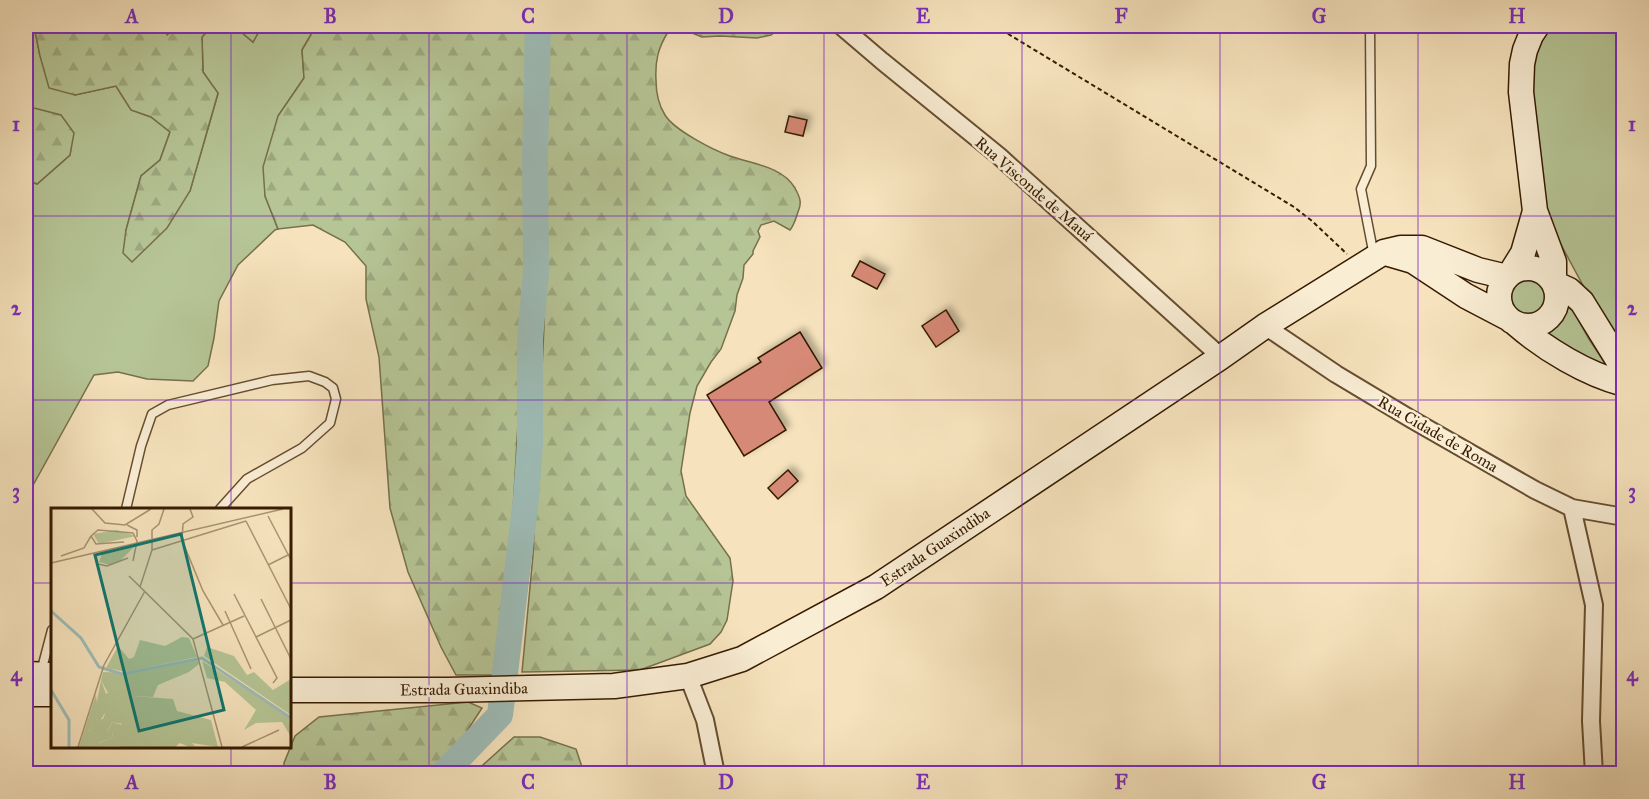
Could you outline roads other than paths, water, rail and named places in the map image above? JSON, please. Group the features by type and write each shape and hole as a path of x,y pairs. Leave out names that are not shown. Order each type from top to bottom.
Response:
{"street":[{"name":"Rua Visconde de Mauá","path":"842,26 891,69 999,156 1221,357"},
{"path":"1373,259 1413,261 1466,296 1524,326 1533,326 1549,318 1558,302 1558,293 1554,262 1535,211 1527,154 1521,80 1525,50 1537,26"},
{"path":"1535,211 1523,253 1499,291 1502,310 1540,344 1605,378 1623,384"},
{"path":"1373,259 1401,248 1422,248 1478,270 1508,275 1518,269 1537,268 1582,302 1623,370"},
{"name":"Estrada Guaxindiba","path":"291,690 526,689 614,686 688,676 742,659 876,587 1265,326 1373,259"},
{"name":"Rua Cidade de Roma","path":"1265,326 1336,374 1535,490 1572,508 1623,517"},
{"path":"1572,508 1594,605 1591,721 1594,774"},
{"path":"688,676 705,720 716,774"}],"lane":[{"path":"1370,26 1371,166 1361,189 1373,259"},
{"path":"126,508 141,446 152,414 168,405 272,380 309,376 333,388 336,399 330,423 302,448 247,479 222,508"},
{"path":"39,684 51,634"}],"waterway":[{"path":"443,774 500,715 526,498 530,444 530,338 536,272 535,158 538,26"}]}
